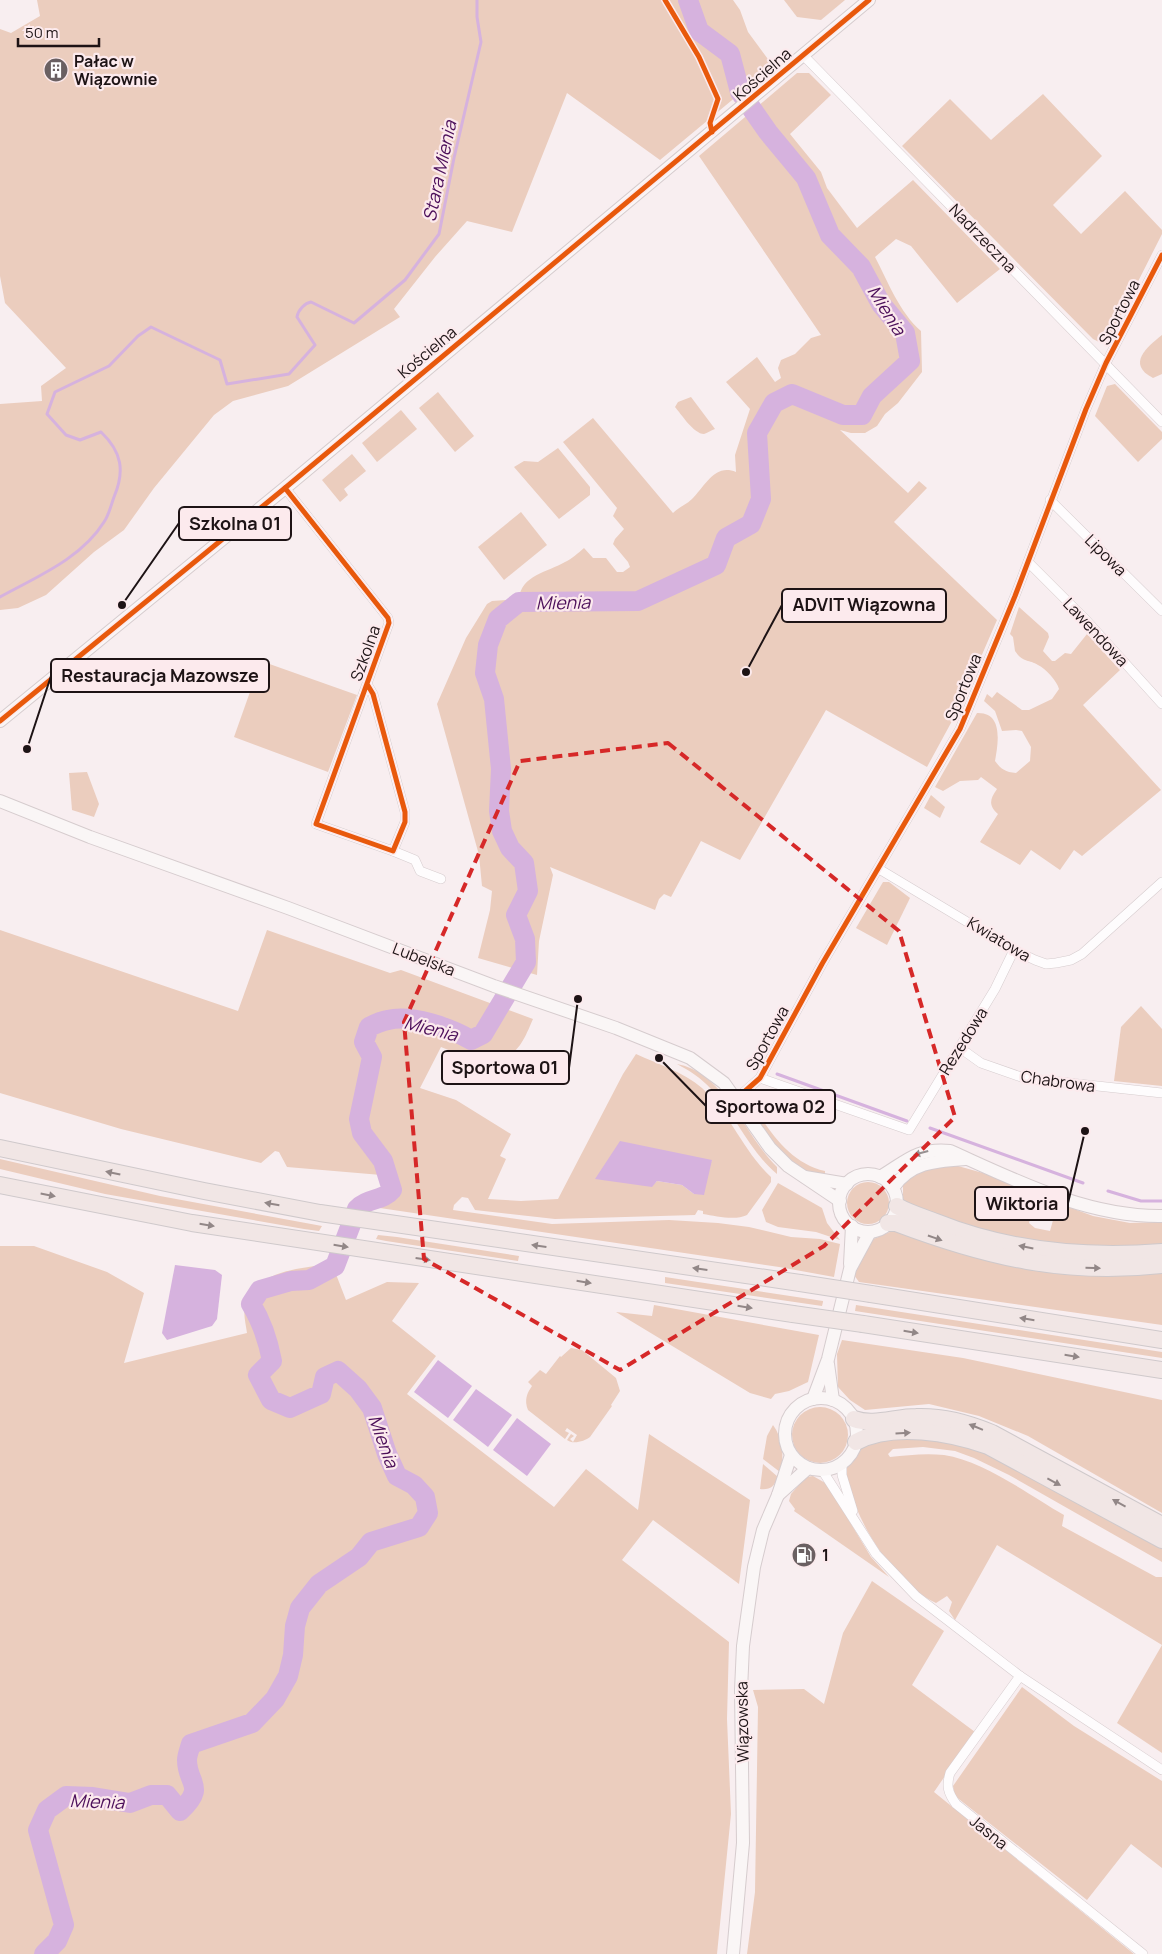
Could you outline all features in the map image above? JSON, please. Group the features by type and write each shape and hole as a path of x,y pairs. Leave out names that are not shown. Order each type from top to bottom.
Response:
{"highway":[{"path":"0,1148 204,1191 320,1213 800,1283 1162,1340"},
{"path":"0,1185 192,1223 1162,1370"},
{"path":"897,1206 948,1228 1030,1248 1098,1255 1162,1252"},
{"path":"888,1223 896,1223 975,1251 1033,1262 1085,1268 1162,1265"},
{"path":"854,1419 863,1422 916,1417 966,1423 992,1433 1162,1525"},
{"path":"856,1442 865,1437 918,1432 965,1438 988,1446 1162,1540"}],"main road":[{"name":"Kościelna","path":"0,721 285,488 869,0"},
{"name":"Lubelska","path":"0,801 39,818 297,911 494,986 616,1028 690,1058 719,1078 770,1148 788,1166 840,1201"},
{"path":"880,1177 915,1154 933,1150 950,1151 1087,1207 1127,1215 1162,1216"},
{"path":"893,1188 910,1169 925,1163 967,1159"},
{"path":"862,1175 880,1177 893,1188 897,1206 888,1223 880,1229 870,1232 860,1231 842,1216 840,1201 847,1184 862,1175"},
{"name":"Lubelska","path":"805,1178 847,1184"},
{"path":"814,1399 828,1359 850,1269 852,1226"},
{"path":"850,1269 870,1232"},
{"path":"828,1359 833,1400"},
{"path":"814,1399 833,1400 845,1408 854,1419 856,1442 851,1454 842,1464 822,1470 808,1468 791,1455 785,1442 786,1422 797,1407 814,1399"},
{"name":"Wiązowska","path":"733,1954 743,1843 741,1690 743,1646 754,1567 763,1530 778,1495 791,1455"},
{"name":"Wiązowska","path":"778,1495 808,1468"}],"street":[{"name":"Nadrzeczna","path":"803,55 1162,422"},
{"name":"Sportowa","path":"735,1100 760,1078 822,964 960,729 1106,363 1162,255"},
{"name":"Szkolna","path":"285,488 388,618 388,628 316,824 393,851"},
{"name":"Lipowa","path":"1050,500 1162,611"},
{"name":"Lawendowa","path":"1028,562 1087,621 1162,704"},
{"path":"367,684 373,694 405,812 405,822 393,851 415,860 420,871 441,879"},
{"name":"Kwiatowa","path":"879,868 1014,950 1046,964 1071,960 1096,942 1160,888"},
{"name":"Rezedowa","path":"760,1078 909,1130 995,989 1014,950"},
{"name":"Chabrowa","path":"960,1048 981,1063 1024,1078 1162,1093"},
{"path":"842,1464 847,1493 860,1530"},
{"path":"822,1470 876,1554 901,1582 939,1616 1020,1676 1162,1770"},
{"name":"Jasna","path":"1020,1676 950,1773 947,1784 949,1795 956,1804 1020,1857 1143,1954"}],"highlighted area":[{"path":"668,743 899,931 955,1117 824,1246 620,1370 424,1259 404,1022 520,761"}],"shaded area":[{"path":"37,0 733,0 740,10 748,32 773,66 660,160 567,93 512,232 467,221 435,257 394,309 400,317 288,386 233,401 214,415 154,488 124,530 94,552 46,595 18,608 0,610 0,404 42,401 41,386 66,368 5,303 0,276 0,29 11,33 40,16"},
{"path":"784,0 845,0 821,20 797,17"},
{"path":"797,73 809,73 831,95 790,134 821,172 827,188 857,228 913,180 1000,269 957,303 911,246 896,239 875,257 901,306 921,331 922,372 898,403 885,414 877,426 865,433 851,433 840,430 908,493 919,481 927,488 894,522 997,620 958,710 927,767 826,710 740,860 701,841 671,897 664,894 659,899 655,910 550,867 553,875 539,941 537,975 478,958 490,910 492,891 482,886 479,855 437,704 466,638 487,604 492,601 519,599 521,591 530,579 568,561 584,548 593,558 606,558 617,572 623,572 630,567 613,544 624,529 613,516 617,508 563,442 593,418 673,513 692,499 716,473 729,470 736,472 735,455 750,409 726,382 757,357 775,382 781,378 778,368 781,360 795,354 811,338 821,335 699,156"},
{"path":"1043,94 1102,156 1053,205 1081,234 1125,191 1162,230 1162,234 1108,341 1099,342 1093,339 902,146 950,99 991,140"},
{"path":"1162,335 1162,374 1153,378 1145,373 1140,361 1145,350"},
{"path":"1115,384 1162,432 1162,439 1138,462 1095,416 1107,386"},
{"path":"438,392 474,436 455,452 419,408"},
{"path":"691,397 715,429 704,434 696,431 675,407 678,402"},
{"path":"401,410 417,429 377,462 362,443"},
{"path":"558,448 590,487 590,495 559,519 514,467 524,461 538,462"},
{"path":"352,454 366,471 344,489 348,495 340,502 322,480"},
{"path":"521,512 547,545 504,580 478,547"},
{"path":"1019,607 1048,633 1049,637 1043,651 1052,661 1055,661 1065,653 1071,654 1087,634 1120,670 1083,705 1161,790 1082,856 1074,850 1060,870 1031,850 1020,865 980,842 998,814 991,805 997,789 981,777 978,780 960,781 943,791 935,787 977,713 986,714 995,723 998,738 995,761 1001,768 1016,773 1030,761 1031,747 1022,731 1002,731 995,711 984,701 987,694 992,698 997,692 1022,710 1029,710 1052,699 1059,689 1054,679 1044,669 1035,663 1023,659 1015,651 1013,637 1010,634"},
{"path":"261,661 357,695 328,772 234,737"},
{"path":"87,772 99,804 94,817 72,810 69,773"},
{"path":"931,795 945,807 940,818 924,808"},
{"path":"883,882 889,882 910,898 887,945 856,928"},
{"path":"0,930 238,1011 267,930 390,973 401,970 533,1019 517,1048 506,1058 488,1066 441,1047 420,1088 456,1100 511,1134 500,1156 506,1159 488,1199 521,1201 558,1199 623,1074 636,1054 679,1073 702,1088 721,1109 752,1156 771,1177 771,1182 747,1215 737,1218 703,1214 703,1211 698,1210 695,1215 555,1219 475,1210 468,1198 462,1197 454,1205 453,1210 552,1224 669,1220 718,1223 749,1227 791,1237 820,1239 840,1244 834,1277 779,1267 373,1207 397,1196 401,1192 393,1176 287,1167 279,1152 275,1151 261,1163 121,1129 0,1093","holes":["712,1160 694,1194 682,1185 657,1181 652,1186 596,1178"]},
{"path":"1141,1006 1162,1029 1162,1086 1114,1081 1121,1027"},
{"path":"677,1064 693,1069 708,1079 721,1092 765,1154 777,1167 777,1174 758,1155 728,1110 711,1089 695,1075"},
{"path":"750,1099 780,1143 800,1161 825,1171 825,1176 813,1174 802,1169 783,1153 753,1114 750,1107"},
{"path":"620,1141 712,1160 704,1195 694,1194 682,1185 657,1181 652,1187 595,1179"},
{"path":"0,1159 160,1196 322,1226 319,1231 304,1229 105,1194 0,1169"},
{"path":"958,1166 990,1175 1035,1195 1029,1223 1035,1228 1050,1231 1055,1213 1040,1206 1044,1198 1093,1216 1130,1223 1162,1222 1162,1245 1096,1248 1008,1239 915,1209 903,1199 903,1182 921,1168"},
{"path":"872,1182 880,1185 886,1191 889,1203 886,1215 880,1221 864,1224 856,1221 850,1215 847,1199 850,1191 856,1185"},
{"path":"778,1183 822,1208 827,1223 840,1240 816,1232 778,1227 766,1222 762,1210"},
{"path":"892,1231 904,1233 954,1251 1040,1271 1086,1274 1162,1272 1162,1325 859,1282 854,1275 869,1241"},
{"path":"378,1235 519,1256 518,1261 376,1239"},
{"path":"0,1246 34,1246 107,1272 144,1293 124,1363 247,1333 244,1309 250,1294 258,1285 281,1273 332,1264 346,1300 387,1282 419,1283 392,1321 436,1356 407,1394 554,1507 586,1469 638,1510 649,1434 750,1500 739,1584 653,1520 622,1560 729,1642 727,1719 731,1814 717,1954 0,1954"},
{"path":"175,1265 215,1270 222,1275 217,1319 212,1326 167,1340 162,1333"},
{"path":"665,1277 823,1302 822,1306 665,1283"},
{"path":"654,1305 819,1335 808,1382 789,1391 775,1394 771,1399 750,1393 616,1312 652,1316"},
{"path":"856,1305 1162,1352 1162,1358 855,1311"},
{"path":"842,1340 963,1358 1162,1400 1162,1513 1028,1436 979,1416 929,1404 865,1410 850,1400 838,1387 837,1354"},
{"path":"571,1348 582,1350 616,1378 620,1391 590,1437 582,1441 573,1442 577,1435 567,1428 565,1431 569,1433 565,1439 528,1410 526,1403 527,1394 532,1386 528,1382 540,1370 546,1374 560,1356"},
{"path":"438,1360 472,1386 448,1418 414,1392"},
{"path":"476,1389 512,1415 488,1447 453,1420"},
{"path":"815,1407 825,1407 840,1415 846,1424 848,1435 846,1446 840,1455 825,1463 815,1463 804,1458 797,1451 792,1440 792,1430 797,1419 804,1412"},
{"path":"517,1418 551,1444 527,1476 493,1450"},
{"path":"773,1425 779,1435 782,1447 782,1466 780,1472 763,1459 767,1436"},
{"path":"571,1434 574,1436 570,1439 573,1442 567,1440"},
{"path":"926,1439 976,1449 1162,1547 1162,1562 1009,1475 955,1451 923,1447 893,1449 888,1454 890,1457 924,1454 944,1455 975,1464 1006,1480 1064,1515 1062,1526 1156,1577 1162,1577 1162,1645 997,1545 955,1620 949,1611 952,1602 947,1596 936,1603 908,1584 872,1539 856,1506 846,1472 855,1454 862,1446 868,1443"},
{"path":"763,1464 778,1477 769,1488 760,1489"},
{"path":"813,1476 827,1484 871,1557 889,1577 794,1511 795,1509 789,1501 791,1494 806,1477"},
{"path":"872,1581 944,1631 912,1685 975,1732 934,1792 1134,1954 747,1954 755,1892 758,1707 753,1690 804,1689 824,1704 843,1633"},
{"path":"1162,1645 1162,1753 1117,1723"},
{"path":"1022,1687 1074,1726 1162,1781 1162,1868 1131,1844 1087,1900 955,1796 953,1786"}],"waterway":[{"name":"Stara Mienia","path":"0,597 57,566 83,547 106,519 120,479 120,462 117,454 108,439 101,432 80,440 66,435 47,414 55,392 109,366 138,336 151,327 220,360 227,384 289,374 315,345 297,317 304,305 311,302 354,323 405,280 439,234 454,158 481,42 477,17 477,0"},
{"name":"Mienia","path":"44,1954 57,1941 64,1925 38,1830 47,1810 66,1796 93,1797 130,1803 151,1795 167,1795 180,1811 188,1803 194,1790 187,1760 191,1744 252,1723 275,1699 288,1676 293,1655 295,1626 300,1608 319,1584 359,1557 371,1542 419,1527 428,1513 425,1497 414,1485 397,1476 387,1454 372,1408 358,1389 338,1371 325,1377 321,1394 290,1408 271,1400 258,1375 272,1361 261,1324 251,1304 260,1290 291,1281 309,1280 335,1266 357,1209 361,1205 384,1196 392,1190 383,1161 362,1133 359,1119 372,1057 364,1042 369,1027 385,1020 408,1019 431,1023 471,1040 483,1034 526,962 525,939 516,915 528,891 524,863 510,848 502,831 499,811 501,769 494,699 485,673 488,645 498,619 519,602 638,601 716,565 726,538 751,524 761,499 757,433 774,403 792,394 843,415 862,415 872,396 910,361 905,333 881,304 861,267 830,235 806,178 768,132 740,92 730,54 699,31 688,0"},
{"path":"777,1074 907,1121"},
{"path":"930,1128 1083,1183"},
{"path":"1108,1191 1141,1201 1162,1201"}],"cycle path":[{"path":"665,0 699,57 718,99 710,123 712,132"},
{"path":"0,721 285,488 869,0"},
{"path":"735,1100 760,1078 822,964 960,729 1015,596 1086,409 1106,363 1162,255"},
{"path":"285,488 388,618 389,623 316,824 393,851 405,822 405,812 373,694 367,684"}],"place":[{"name":"Pałac w Wiązownie","path":"56,70"},
{"name":"Szkolna 01","path":"122,605"},
{"name":"ADVIT Wiązowna","path":"746,672"},
{"name":"Restauracja Mazowsze","path":"27,749"},
{"name":"Sportowa 01","path":"578,999"},
{"name":"Sportowa 02","path":"659,1058"},
{"name":"Wiktoria","path":"1085,1131"},
{"name":"1","path":"804,1555"}]}
